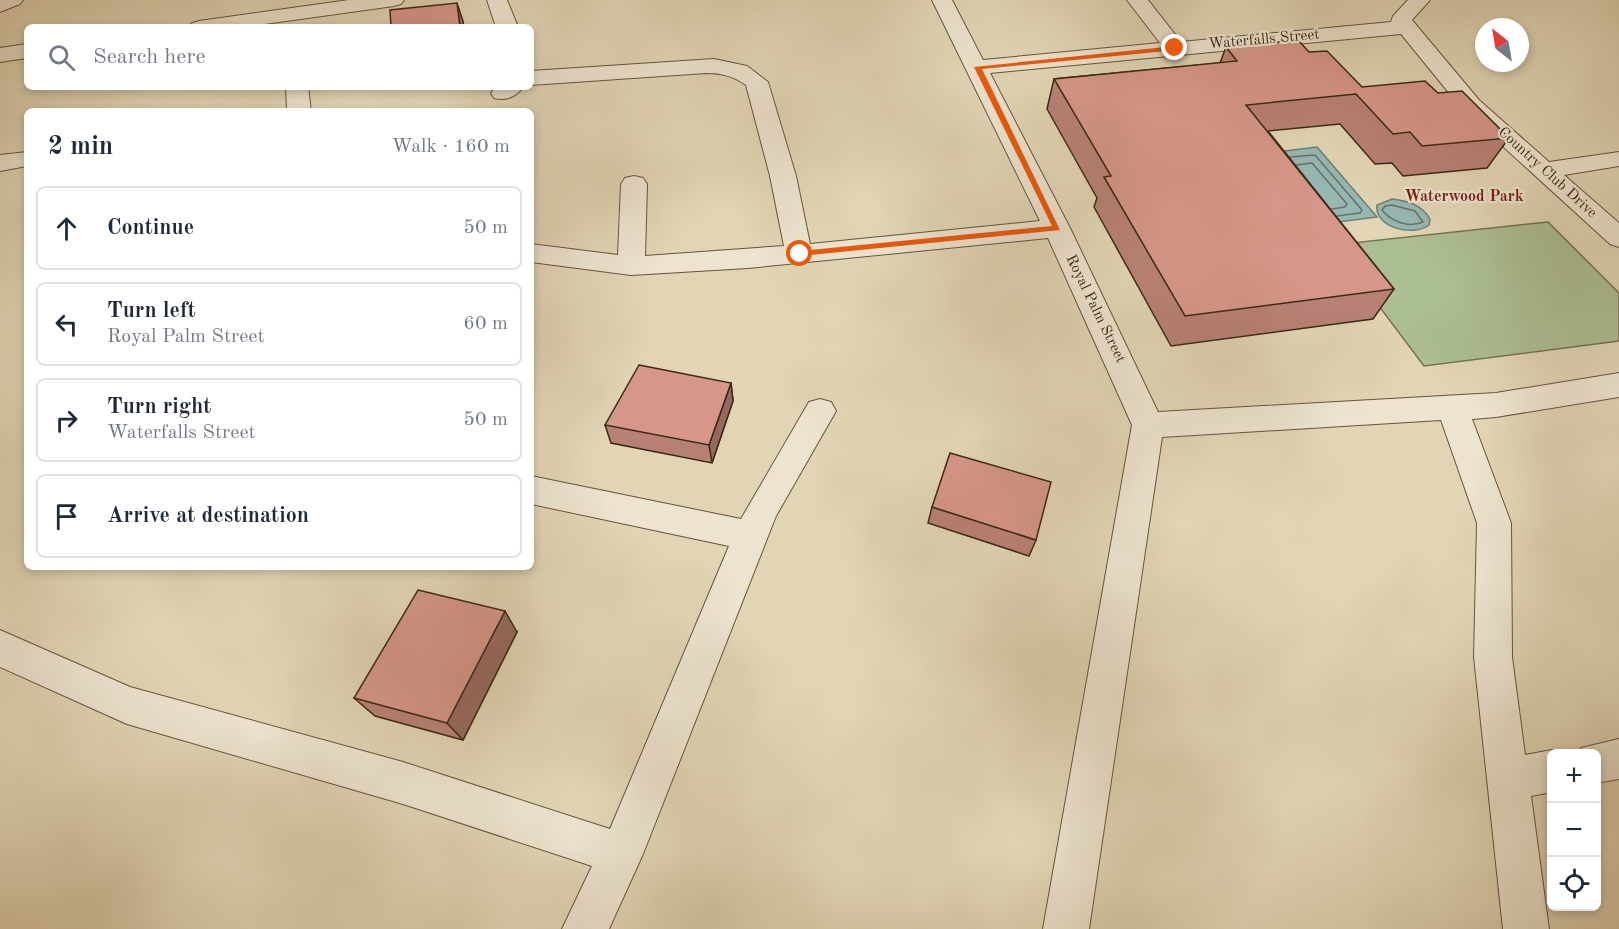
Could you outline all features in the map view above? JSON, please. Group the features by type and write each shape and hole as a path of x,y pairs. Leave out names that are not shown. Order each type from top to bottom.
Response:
{"street":[{"path":"0,6 13,0"},
{"path":"242,24 299,20 394,0"},
{"path":"497,0 506,24"},
{"name":"Royal Palm Street","path":"942,0 978,67 1057,228 1148,426"},
{"path":"1137,0 1175,48"},
{"path":"1407,27 1400,20 1420,0"},
{"name":"Waterfalls Street","path":"978,67 1407,27"},
{"name":"Country Club Drive","path":"1407,27 1457,85 1470,105 1619,238"},
{"path":"0,55 24,51"},
{"path":"739,70 758,55"},
{"path":"534,78 706,66 730,66 739,70 757,82 783,176 800,254"},
{"path":"297,90 299,108"},
{"path":"0,163 24,159"},
{"path":"1545,170 1619,159"},
{"path":"631,266 634,184"},
{"path":"534,253 631,266 800,254 1057,228"},
{"path":"1066,929 1148,426 1496,405 1619,385"},
{"path":"1452,408 1494,524 1493,657 1526,929"},
{"path":"585,929 621,854 761,512 820,411"},
{"path":"534,491 751,536"},
{"path":"0,648 127,705 403,783 621,854"},
{"path":"1601,762 1619,759"},
{"path":"1508,779 1547,772"}],"green space":[{"path":"1548,222 1619,293 1619,341 1424,366 1333,245"}],"water":[{"path":"1317,147 1377,217 1323,224 1267,153"},
{"path":"1392,199 1409,202 1418,207 1430,219 1429,225 1422,229 1405,230 1388,225 1378,213 1377,205"}],"building":[{"path":"457,3 460,24 391,24 390,10"},
{"path":"1298,40 1309,52 1327,51 1362,87 1425,81 1438,93 1462,91 1509,138 1422,146 1410,132 1393,134 1356,94 1246,105 1394,289 1185,316 1104,177 1111,176 1054,79 1237,61 1226,47"},
{"path":"639,365 731,383 709,445 605,425"},
{"path":"950,453 1051,482 1036,540 932,507"},
{"path":"418,590 505,611 447,723 354,698"}],"district":[{"name":"Waterwood Park","path":"1464,197"}],"route":[{"path":"800,254 1057,228 978,67 1175,48"}]}
